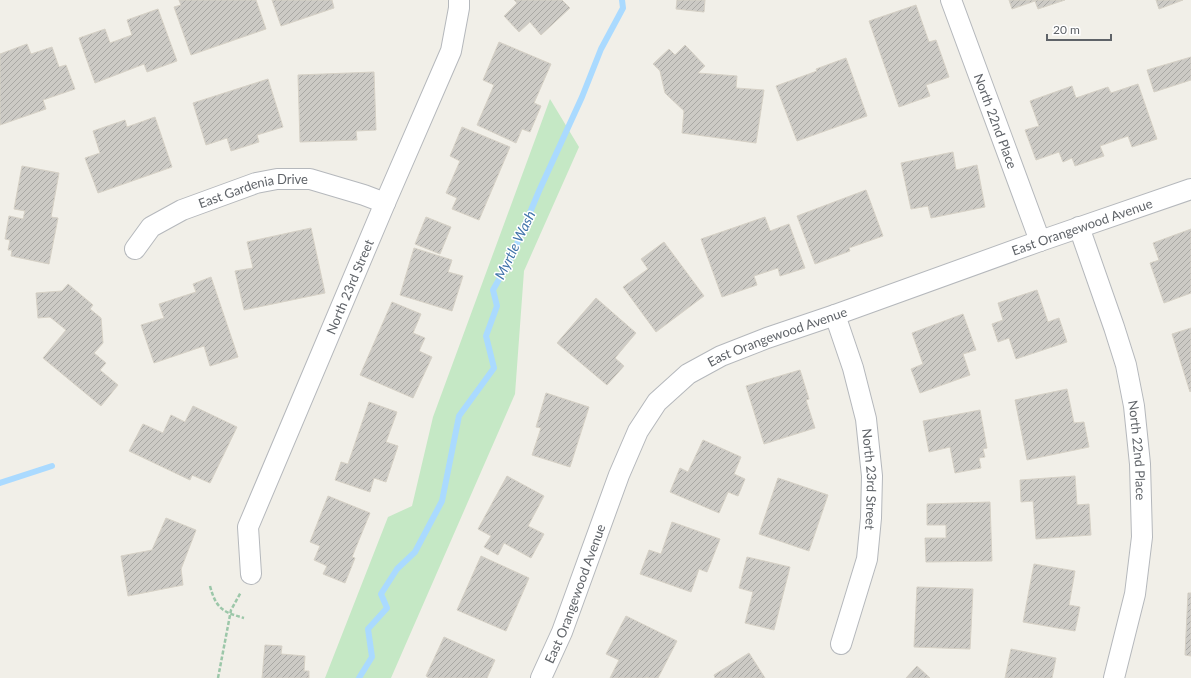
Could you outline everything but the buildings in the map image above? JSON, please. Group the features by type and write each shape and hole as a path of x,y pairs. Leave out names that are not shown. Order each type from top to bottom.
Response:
{"street":[{"name":"North 23rd Street","path":"251,574 248,527 451,50 459,8 459,0"},
{"name":"North 22nd Place","path":"951,0 1040,241"},
{"name":"East Gardenia Drive","path":"135,249 150,227 182,210 256,183 277,180 310,179 364,195 385,203"},
{"name":"East Orangewood Avenue","path":"541,678 562,632 619,474 638,431 657,402 688,374 722,356 767,338 1079,227 1191,189"},
{"name":"North 22nd Place","path":"1079,227 1126,365 1134,406 1140,464 1142,537 1135,594 1123,648 1114,678"},
{"name":"North 23rd Street","path":"835,315 853,368 866,419 872,476 871,518 867,559 841,644"}],"path":[{"path":"218,678 231,610 251,574"},
{"path":"210,586 213,598 220,608 230,614 244,618"}],"green space":[{"path":"550,99 579,147 524,271 515,394 391,678 325,678 388,517 412,506 433,417"}],"waterway":[{"name":"Myrtle Wash","path":"359,678 372,657 368,629 387,608 381,594 397,569 415,552 442,501 459,416 494,368 486,336 497,306 493,290 511,258 539,191 582,97 601,49 623,8 622,0"},
{"path":"0,483 52,466"}]}
